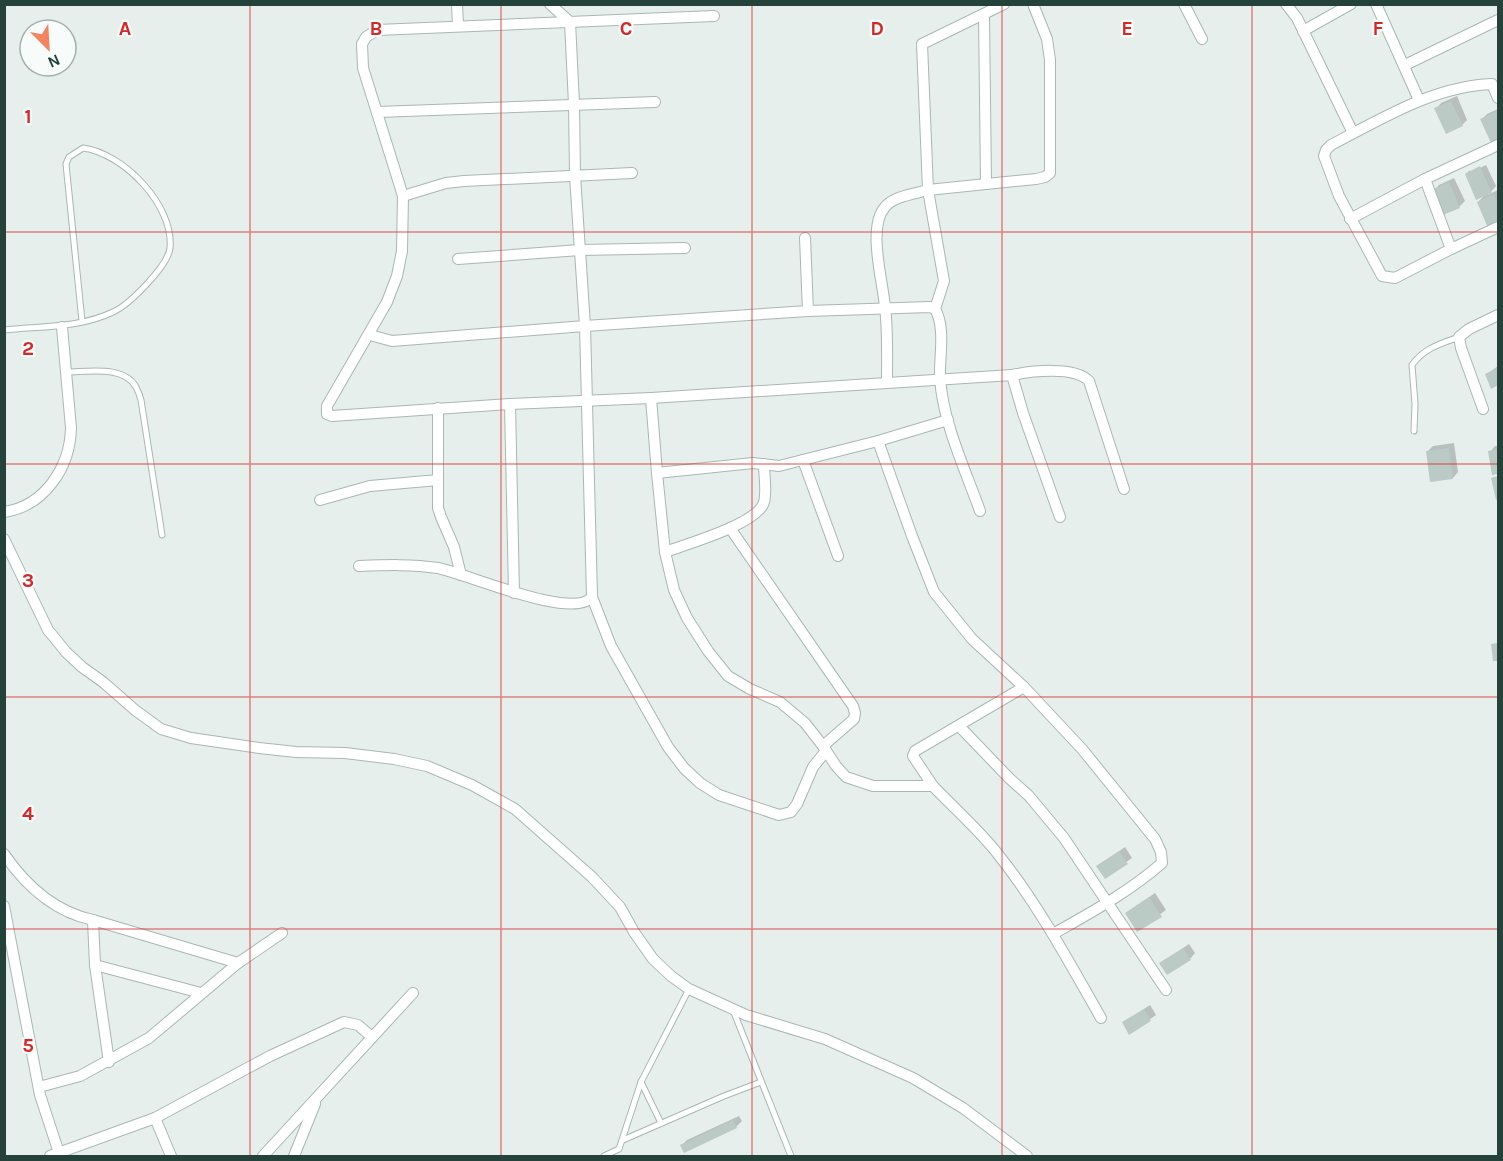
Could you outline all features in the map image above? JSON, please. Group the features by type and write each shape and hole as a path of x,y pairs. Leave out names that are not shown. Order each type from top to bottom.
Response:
{"street":[{"path":"457,4 458,25"},
{"path":"550,4 570,22 575,176 588,399 592,597 611,646 668,747 684,768 718,795 779,815 787,814 797,804 813,767 825,748 854,719 855,712 730,528"},
{"path":"980,511 943,406 940,378 940,325 935,309 944,281 928,190 922,44 1004,4"},
{"path":"887,382 886,308 877,249 879,216 886,205 901,197 928,190 1036,179 1045,177 1050,172 1050,60 1047,39 1033,4"},
{"path":"1185,4 1202,39"},
{"path":"1286,4 1303,31 1353,133"},
{"path":"1303,31 1351,4"},
{"path":"1376,4 1419,100"},
{"path":"984,15 986,184"},
{"path":"714,16 458,25 377,30 366,37 362,44 363,68 404,196 402,252 397,276 387,302 327,406 327,414 332,416 588,399 651,398 1012,375 1028,371 1074,372 1083,375 1089,381 1124,489"},
{"path":"1405,65 1498,20"},
{"path":"1498,98 1495,83 1479,84 1419,100 1331,145 1324,156 1335,188 1382,276 1395,278 1498,227"},
{"path":"377,112 655,102"},
{"path":"1350,219 1425,179 1498,145"},
{"path":"404,196 446,183 632,172"},
{"path":"1425,179 1450,249"},
{"path":"805,238 808,310"},
{"path":"458,259 580,250 685,248"},
{"path":"369,334 392,340 808,310 930,307 935,309"},
{"path":"1483,409 1459,337 1468,329 1498,315"},
{"path":"4,512 21,509 43,495 58,474 68,453 71,428 62,327"},
{"path":"1012,375 1060,517"},
{"path":"651,398 666,552 674,590 687,618 708,651 728,676 780,702 806,723 846,777 873,786 933,786"},
{"path":"510,404 514,593"},
{"path":"438,408 438,480 441,517 454,547 461,575"},
{"path":"657,473 753,463 779,466 879,441 948,420"},
{"path":"879,441 934,592 972,639 1024,687 1082,749 1155,838 1161,852 1162,863 1150,874 1053,934"},
{"path":"803,460 838,556"},
{"path":"666,552 746,522 758,513 764,502 764,464"},
{"path":"320,500 370,486 438,480"},
{"path":"4,539 48,630 66,652 161,729 191,738 259,748 296,752 345,753 394,759 427,766 472,785 515,809 592,876 620,907 653,959 689,989 732,1009 825,1039 913,1078 963,1108 1027,1156"},
{"path":"359,566 402,564 439,568 514,593 572,605 583,603 592,597"},
{"path":"1024,687 960,726 923,745 915,751 913,756 933,786 996,852 1053,934 1101,1018"},
{"path":"960,726 1047,817 1108,902 1166,990"},
{"path":"4,854 16,871 40,895 68,914 238,963"},
{"path":"4,906 39,1087 55,1155 155,1118 252,1065 344,1022 358,1025 372,1037"},
{"path":"93,920 95,965 109,1062"},
{"path":"39,1087 80,1076 149,1038 238,963 282,933"},
{"path":"95,965 201,993"},
{"path":"263,1156 413,993"},
{"path":"294,1156 318,1096"},
{"path":"155,1118 171,1156"}],"lane":[{"path":"4,330 62,327 82,321 115,311 153,279 168,259 170,236 165,216 145,188 121,163 93,150 83,148 69,157 66,164 82,321"},
{"path":"1414,431 1415,404 1412,365 1419,355 1429,348 1459,337"},
{"path":"67,372 110,372 125,377 136,387 141,400 162,535"},
{"path":"604,1156 619,1149 641,1082 689,989"},
{"path":"732,1009 791,1156"},
{"path":"641,1082 661,1123"},
{"path":"623,1140 761,1082"}],"building":[{"path":"1451,101 1463,126 1446,134 1434,108"},
{"path":"1497,111 1498,142 1492,145 1480,119"},
{"path":"1480,166 1492,193 1476,200 1465,174"},
{"path":"1449,182 1460,208 1443,215 1432,190"},
{"path":"1494,194 1498,204 1498,223 1488,228 1477,202"},
{"path":"1498,368 1498,385 1491,389 1485,374"},
{"path":"1449,448 1453,479 1430,482 1426,451"},
{"path":"1498,449 1498,474 1492,475 1488,451"},
{"path":"1498,476 1498,499 1496,500 1491,478"},
{"path":"1498,643 1498,661 1493,661 1491,644"},
{"path":"1119,851 1128,864 1105,879 1096,866"},
{"path":"1149,897 1162,917 1137,932 1125,913"},
{"path":"1183,948 1191,960 1167,975 1159,963"},
{"path":"1144,1009 1151,1021 1129,1035 1122,1022"},
{"path":"733,1120 737,1128 684,1153 680,1145"}]}
